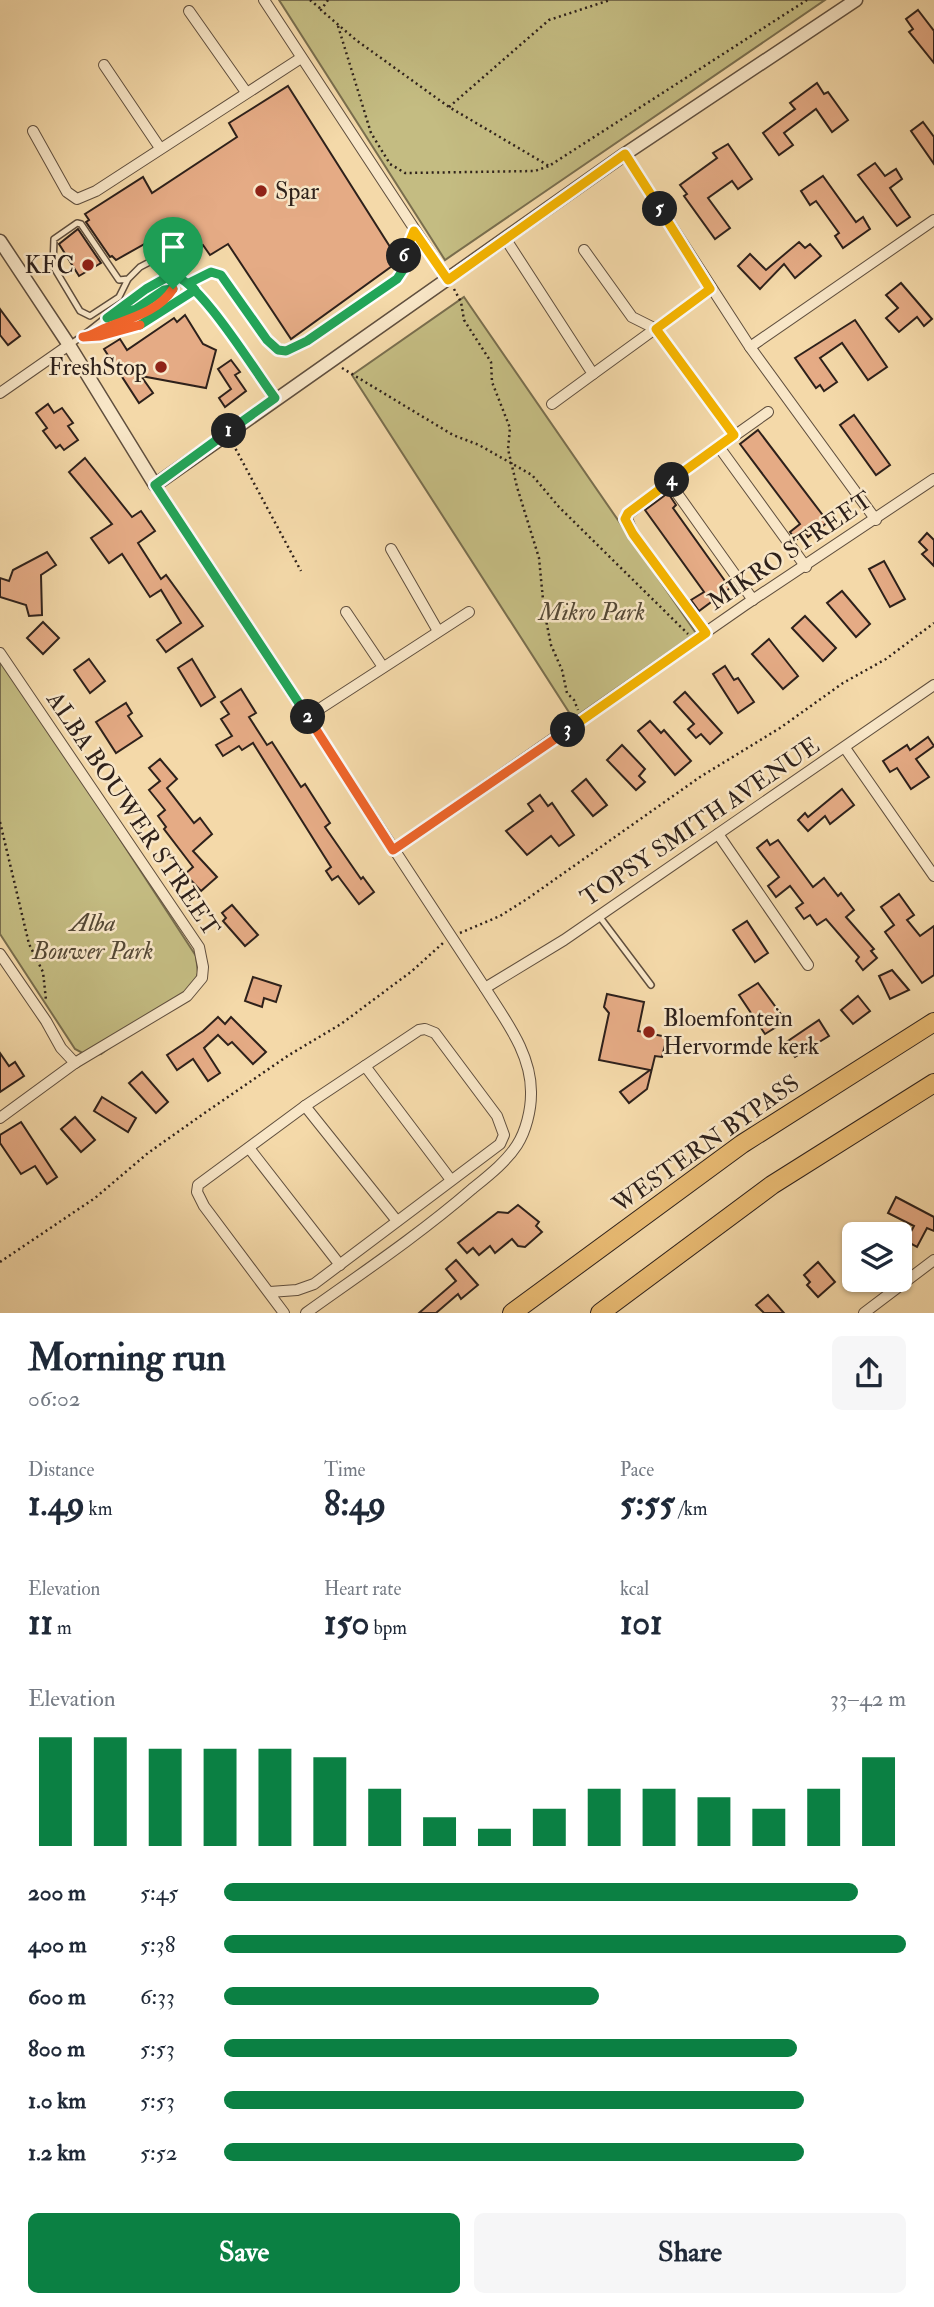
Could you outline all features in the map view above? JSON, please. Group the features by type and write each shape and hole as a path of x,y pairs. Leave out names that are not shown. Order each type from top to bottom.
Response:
{"highway":[{"name":"WESTERN BYPASS","path":"512,1313 742,1144 934,1022"},
{"path":"600,1313 772,1185 934,1083"}],"street":[{"path":"264,0 448,280"},
{"path":"155,485 625,154 856,0"},
{"path":"189,11 246,92"},
{"path":"33,131 67,192 77,199 96,191 301,58"},
{"path":"104,65 160,148"},
{"path":"625,154 710,289 876,520"},
{"path":"750,347 934,219"},
{"path":"505,238 593,374"},
{"path":"0,241 69,345 155,485 485,988 520,1045 530,1078 530,1110 518,1144 505,1160 456,1202 306,1313"},
{"path":"584,250 632,317 656,329 734,435"},
{"path":"552,404 710,289"},
{"path":"0,393 69,345"},
{"path":"706,633 633,534 625,519 628,513 669,482 768,412"},
{"path":"719,447 806,567"},
{"name":"MIKRO STREET","path":"393,850 753,600 934,479"},
{"path":"669,482 753,600"},
{"path":"391,548 438,631"},
{"path":"346,612 383,667"},
{"path":"307,717 469,612"},
{"name":"ALBA BOUWER STREET","path":"0,653 169,900 199,947 202,958 202,978 195,990 75,1063 0,1118"},
{"name":"TOPSY SMITH AVENUE","path":"485,988 599,916 934,684"},
{"path":"845,748 934,876"},
{"path":"718,834 808,965"},
{"path":"0,954 47,1021 61,1048 75,1063"},
{"path":"270,1292 305,1288 340,1265 500,1144 504,1135 497,1116 431,1031 419,1030 365,1066 204,1178 197,1188 204,1206 284,1313"},
{"path":"365,1066 452,1180"},
{"path":"305,1107 397,1221"},
{"path":"249,1148 340,1265"},
{"path":"863,1313 934,1261"}],"lane":[{"path":"128,279 119,280 82,225 77,223 54,239 53,265 80,310 86,314 95,314 119,297 128,279 140,267 163,254 176,261 178,275"},
{"path":"189,283 211,272 221,275 267,340 278,350 286,351 307,341 397,279 414,231"},
{"path":"69,345 159,280 178,275 195,290 275,398"},
{"path":"83,337 93,336 105,327 132,320 169,296 173,289 164,290 136,309 107,318"},
{"path":"83,337 100,336 140,325 195,290"},
{"path":"599,916 651,985"}],"path":[{"path":"310,0 337,24 449,107 549,166"},
{"path":"321,10 328,0"},
{"path":"449,107 549,20 610,0"},
{"path":"337,24 371,133 390,164 405,173 535,171 549,166 807,0"},
{"path":"448,280 458,295 464,320 491,362 492,382 510,428 508,449 517,486 539,558 544,610 551,645 562,670 567,693 582,719"},
{"path":"330,360 453,435 513,463 532,475 559,506 695,641"},
{"path":"233,444 301,570"},
{"path":"0,1262 95,1198 148,1153 206,1112 289,1055 341,1024 412,971 450,938 500,916 527,899 700,777 780,728 843,683 886,659 934,623"},
{"path":"0,822 29,944 43,972 47,1007"}],"green space":[{"path":"279,0 825,0 445,260"},
{"name":"Mikro Park","path":"464,297 698,636 574,720 352,375"},
{"name":"Alba Bouwer Park","path":"0,655 196,956 198,973 194,985 101,1054 88,1056 75,1049 0,934"}],"building":[{"path":"918,10 934,31 934,63 909,32 913,29 906,19"},
{"path":"817,83 824,94 828,92 848,120 832,132 816,109 784,133 793,145 779,155 763,133 795,109 790,103"},
{"path":"288,86 399,261 291,339 228,244 210,255 203,245 191,253 173,228 116,260 110,257 86,222 89,220 85,214 143,177 152,193 237,137 229,123"},
{"path":"923,122 934,137 934,164 911,131"},
{"path":"728,144 752,179 738,189 732,181 708,198 730,228 715,239 684,196 687,194 680,185 717,158 713,153"},
{"path":"875,163 885,176 896,169 902,179 890,188 910,217 897,226 858,175"},
{"path":"823,176 856,222 863,217 870,229 843,248 835,236 839,233 816,201 810,205 801,191"},
{"path":"78,229 101,263 79,276 59,244"},
{"path":"799,242 805,248 810,244 821,256 795,278 784,264 760,289 738,266 750,254 766,270"},
{"path":"901,283 932,319 924,326 917,317 899,332 886,318 898,308 886,295"},
{"path":"0,309 20,336 8,345 0,335"},
{"path":"185,315 203,344 216,350 206,388 141,376 153,393 139,403 104,349 120,339 127,350 174,318 177,322"},
{"path":"855,320 887,367 868,380 842,343 820,358 837,382 824,391 820,385 816,388 795,358"},
{"path":"231,360 240,372 235,375 246,391 225,407 219,398 231,389 218,369"},
{"path":"48,404 54,413 62,408 73,423 68,426 78,440 64,450 60,445 56,448 43,431 47,428 36,413"},
{"path":"854,415 890,465 876,475 840,425"},
{"path":"758,430 828,522 808,537 805,532 796,540 790,532 800,524 740,444"},
{"path":"85,458 132,517 141,511 155,531 138,543 161,579 166,575 203,626 166,652 157,640 181,623 161,590 150,597 122,554 109,563 91,538 112,524 69,472"},
{"path":"668,493 676,505 673,508 730,588 699,611 691,600 704,592 645,510"},
{"path":"927,533 934,540 934,566 922,554 927,550 919,542"},
{"path":"47,552 56,565 41,575 42,615 29,616 26,605 0,597 0,578 9,581 13,570"},
{"path":"884,561 905,599 890,607 869,569"},
{"path":"842,591 870,624 856,637 827,603"},
{"path":"805,616 836,648 823,661 792,628"},
{"path":"43,622 59,638 43,654 27,638"},
{"path":"769,639 798,676 783,689 752,654"},
{"path":"89,659 105,681 90,693 74,670"},
{"path":"192,659 215,697 201,706 178,668"},
{"path":"725,666 734,680 738,678 754,702 738,713 713,674"},
{"path":"241,689 256,713 249,717 267,745 272,742 301,787 305,784 330,823 325,827 361,879 363,877 374,892 359,904 338,876 332,880 326,871 331,867 253,743 242,750 239,746 223,756 216,745 232,736 221,719 229,714 221,702"},
{"path":"685,692 722,733 710,744 701,734 696,738 688,729 694,724 674,702"},
{"path":"126,703 132,713 128,716 142,736 116,753 96,722"},
{"path":"650,721 661,733 664,730 691,761 675,775 638,731"},
{"path":"928,737 934,746 916,759 929,777 911,789 897,768 890,772 883,761 907,745 910,750"},
{"path":"622,745 645,769 639,776 645,782 636,790 607,760"},
{"path":"160,759 177,779 167,788 194,823 200,818 212,834 193,851 217,877 201,891 185,874 193,867 164,829 166,827 158,816 165,810 149,790 160,781 149,768"},
{"path":"586,779 607,805 593,816 572,791"},
{"path":"842,789 854,805 830,824 825,816 808,831 798,820 805,813 808,817"},
{"path":"540,795 548,806 552,803 574,835 559,846 551,836 527,855 506,831 533,811 528,804"},
{"path":"767,840 770,845 778,840 813,887 824,878 838,896 841,893 854,910 846,917 874,949 871,951 877,958 863,970 856,961 859,957 826,919 817,925 810,915 804,919 796,908 803,903 790,886 776,897 768,886 779,877 757,848"},
{"path":"899,894 914,915 907,920 920,936 934,926 934,975 922,983 885,932 894,925 881,907"},
{"path":"232,905 258,935 245,946 223,921 226,918 222,913"},
{"path":"747,921 768,953 755,962 733,930"},
{"path":"892,970 909,990 890,999 879,976"},
{"path":"253,977 281,986 276,1002 264,998 262,1007 245,1001"},
{"path":"758,983 786,1021 765,1034 739,995"},
{"path":"607,994 644,1002 638,1031 667,1037 662,1057 655,1056 647,1089 629,1103 620,1092 650,1070 599,1060 609,1013 604,1007"},
{"path":"858,996 870,1011 853,1024 841,1010"},
{"path":"218,1017 225,1024 231,1017 266,1052 253,1064 232,1042 228,1045 218,1035 204,1048 220,1073 208,1081 193,1059 177,1070 167,1055 203,1031"},
{"path":"819,1020 829,1036 795,1057 785,1043"},
{"path":"0,1053 9,1066 15,1062 24,1076 0,1092"},
{"path":"142,1072 168,1102 156,1113 129,1083"},
{"path":"102,1097 136,1118 128,1132 94,1111"},
{"path":"75,1117 95,1140 81,1152 61,1129"},
{"path":"21,1122 57,1177 47,1184 35,1166 21,1174 0,1143 0,1135"},
{"path":"896,1197 934,1217 934,1231 927,1228 917,1247 912,1244 912,1222 906,1222 888,1213"},
{"path":"518,1205 539,1222 536,1226 542,1232 525,1247 518,1246 512,1239 495,1253 490,1246 479,1255 473,1248 467,1253 458,1243 498,1212 508,1213"},
{"path":"456,1260 478,1285 461,1299 458,1294 436,1313 419,1313 456,1281 446,1269"},
{"path":"818,1262 835,1282 818,1297 807,1285 810,1282 804,1275"},
{"path":"768,1295 784,1313 764,1313 756,1305"}],"place":[{"name":"Spar","path":"261,191"},
{"name":"KFC","path":"88,265"},
{"name":"FreshStop","path":"161,367"},
{"name":"Bloemfontein Hervormde kerk","path":"649,1032"}],"route":[{"path":"173,289 164,290 136,309 107,318 159,280 178,275 195,290 216,316 275,398 155,485 393,850 706,633 633,534 625,519 628,513 734,435 656,329 710,289 625,154 448,280 414,231 403,257 403,270 397,279 298,347 286,351 278,350 267,340 221,275 211,272 189,283 195,290 151,320 100,336 83,337 93,336 105,327 132,320 169,296 173,289"}]}
